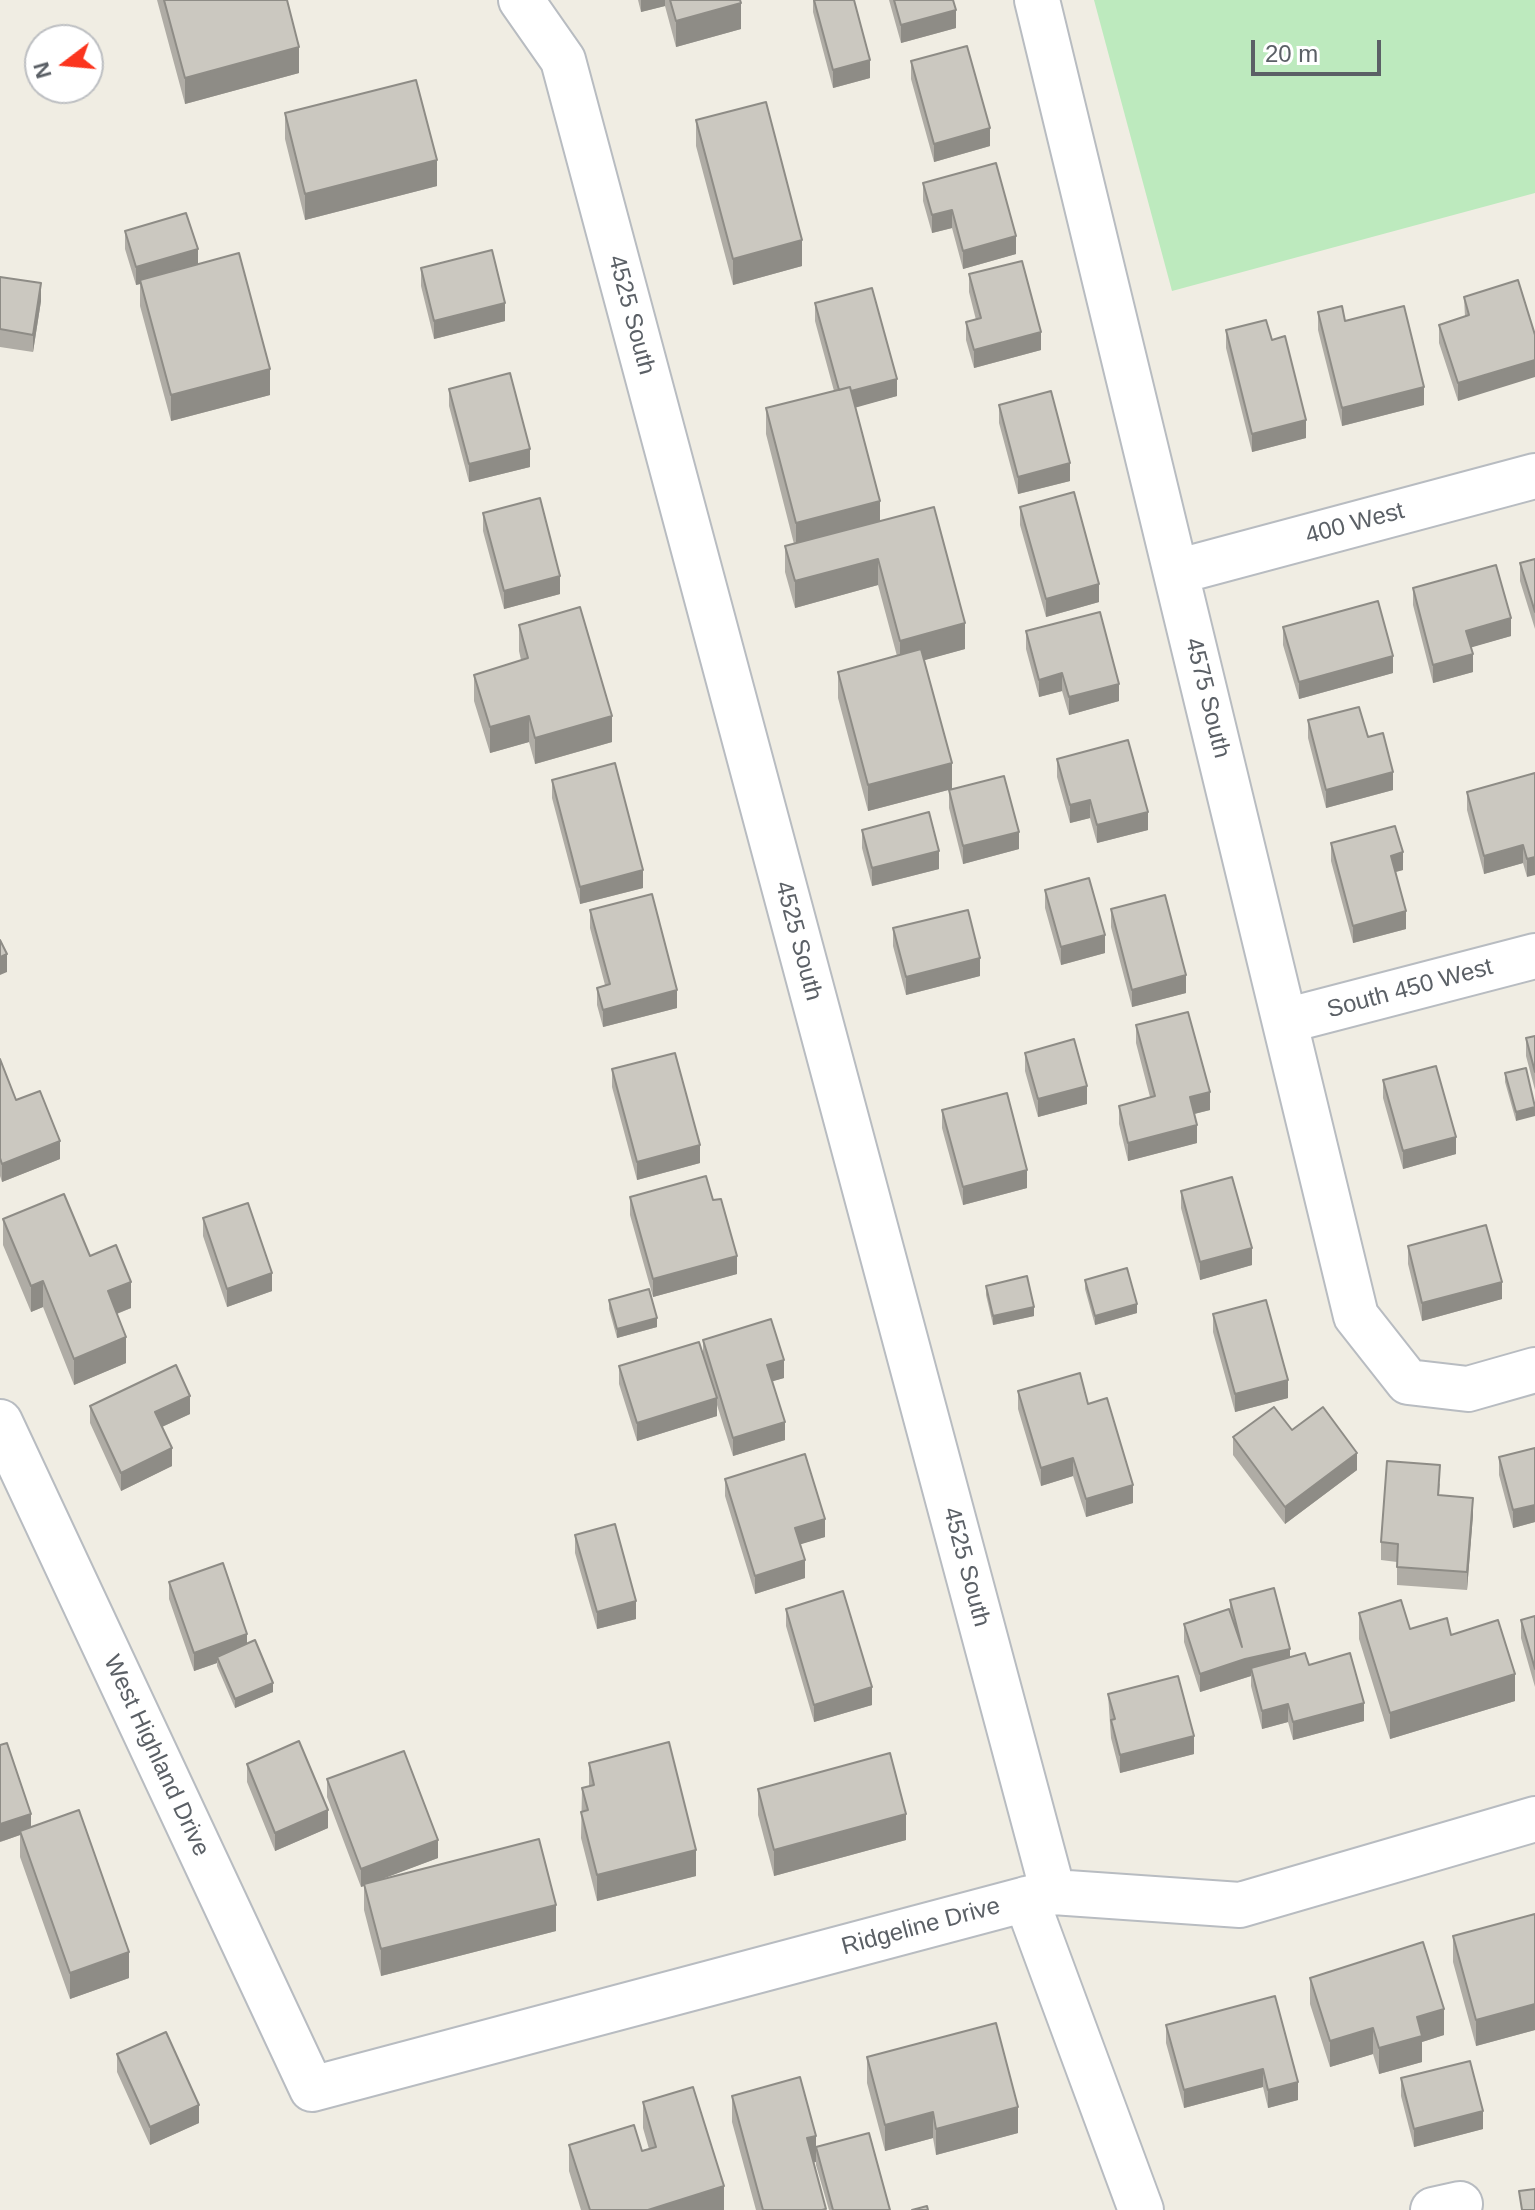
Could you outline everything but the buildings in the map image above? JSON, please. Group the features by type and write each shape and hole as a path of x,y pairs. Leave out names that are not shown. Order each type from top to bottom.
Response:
{"street":[{"name":"4525 South","path":"521,0 563,60 1040,1896 1141,2210"},
{"name":"4575 South","path":"1037,0 1356,1316 1408,1382 1468,1389 1535,1370"},
{"name":"400 West","path":"1176,572 1535,476"},
{"name":"South 450 West","path":"1285,1021 1535,956"},
{"name":"West Highland Drive","path":"0,1422 312,2089"},
{"name":"Ridgeline Drive","path":"312,2089 1040,1896 1240,1905 1535,1819"}],"green space":[{"path":"1094,0 1535,0 1535,193 1172,291"}]}
